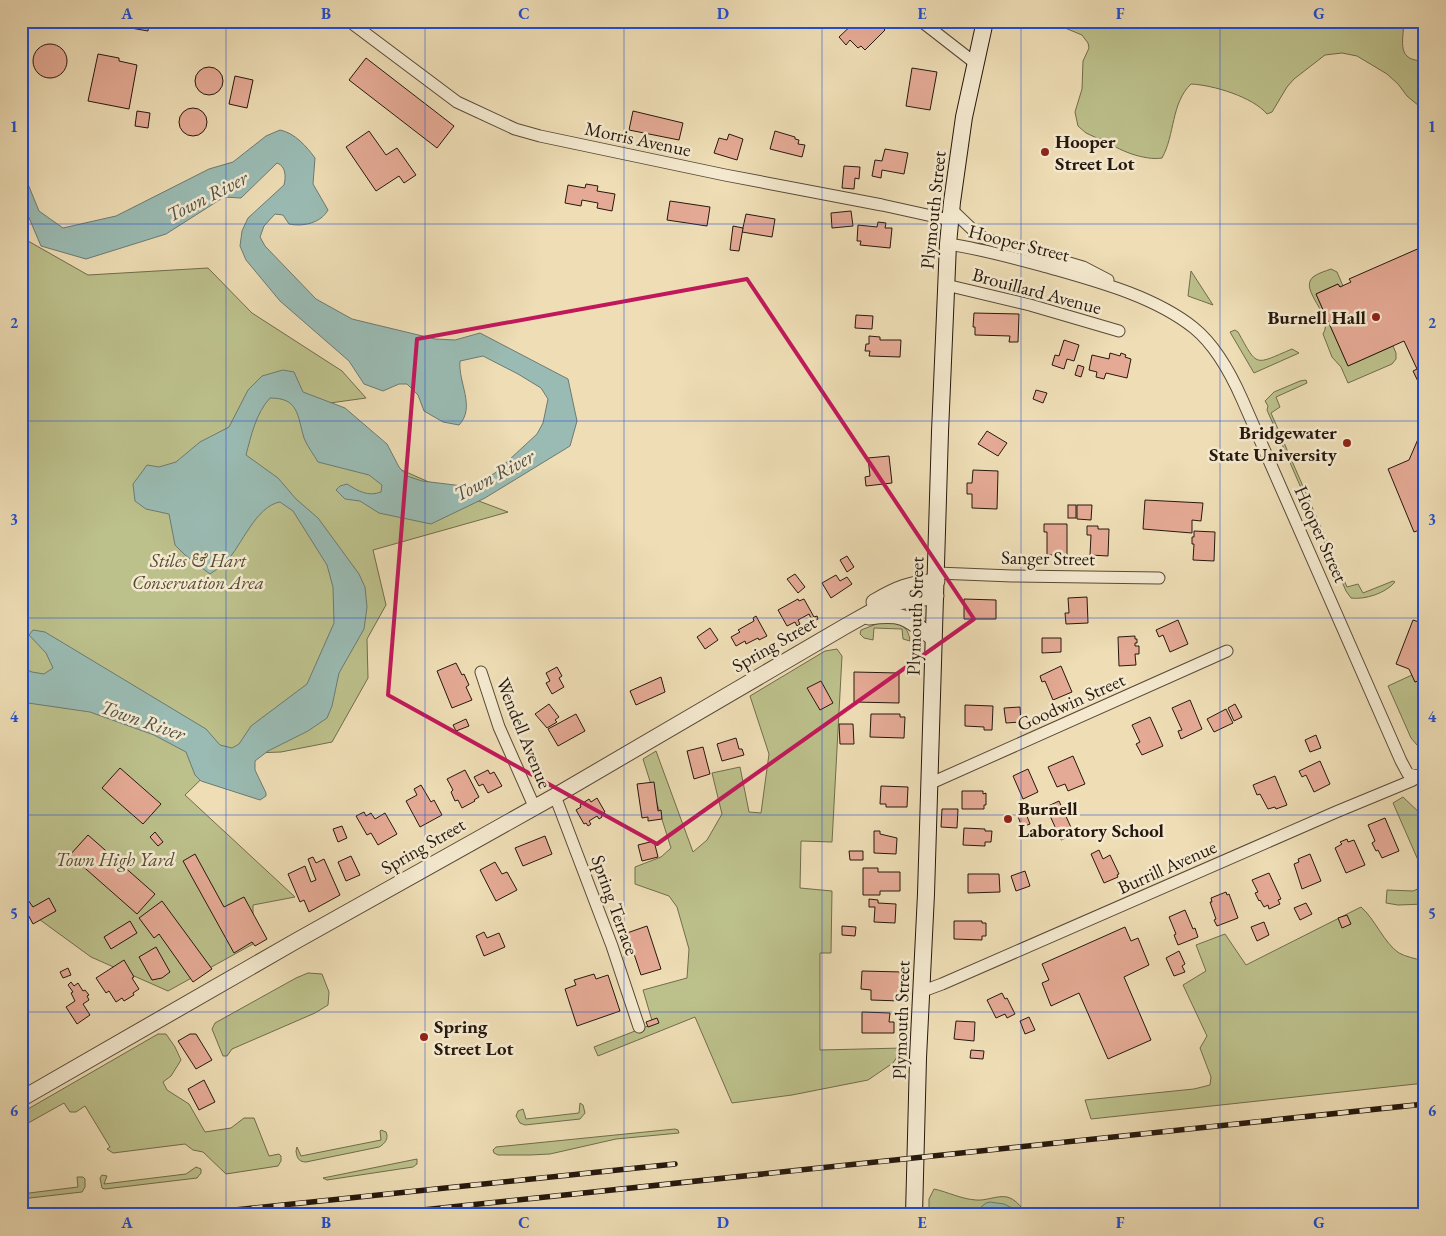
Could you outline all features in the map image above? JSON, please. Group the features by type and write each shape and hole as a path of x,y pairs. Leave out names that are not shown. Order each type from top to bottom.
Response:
{"main road":[{"name":"Plymouth Street","path":"914,1215 939,451 948,244 950,215 964,117 985,21"}],"street":[{"name":"Morris Avenue","path":"349,21 458,102 515,129 540,136 950,215"},
{"path":"921,21 975,62"},
{"path":"950,215 984,238 1083,267 1144,300"},
{"name":"Hooper Street","path":"948,244 988,251 1096,281 1174,314 1195,328 1209,343 1232,377 1401,761 1408,774 1421,775"},
{"name":"Brouillard Avenue","path":"946,285 1030,305 1119,331"},
{"name":"Sanger Street","path":"936,583 1012,576 1158,578"},
{"name":"Spring Street","path":"844,627 872,603 892,591 916,583 936,583"},
{"name":"Spring Street","path":"21,1099 534,806 555,796 858,619 936,583"},
{"path":"858,619 889,614 897,615 914,623 934,639"},
{"name":"Goodwin Street","path":"928,784 1227,651"},
{"name":"Wendell Avenue","path":"481,672 499,727 534,806"},
{"name":"Burrill Avenue","path":"922,991 969,973 1421,775"},
{"name":"Spring Terrace","path":"555,796 612,946 638,1027"}],"highlighted area":[{"path":"747,279 974,619 657,844 388,695 417,339"}],"green space":[{"path":"1048,21 1404,21 1403,49 1405,54 1409,58 1425,61 1425,111 1407,96 1387,74 1357,56 1342,53 1325,55 1294,79 1272,112 1267,114 1243,97 1210,87 1191,84 1180,100 1176,110 1162,158 1147,158 1131,154 1104,139 1099,139 1086,133 1078,126 1075,112 1082,89 1083,61 1089,48 1088,43 1082,35"},
{"name":"Stiles & Hart Conservation Area","path":"21,237 88,275 208,268 252,313 342,371 366,398 330,403 370,456 431,483 508,512 373,550 386,605 367,639 368,678 332,742 281,752 227,754 185,795 295,897 253,905 253,944 168,991 91,957 21,906"},
{"path":"1331,269 1337,272 1343,286 1340,287 1338,284 1316,294 1348,366 1393,346 1396,353 1396,359 1392,364 1348,383 1341,367 1332,357 1323,334 1325,327 1324,319 1310,289 1310,282 1313,277"},
{"path":"1191,271 1213,305 1188,296"},
{"path":"1235,330 1258,360 1270,358 1292,349 1299,353 1254,373 1230,332"},
{"path":"1306,380 1307,383 1276,397 1280,407 1271,413 1347,587 1358,584 1363,593 1393,581 1395,582 1375,595 1351,598 1346,591 1267,410 1268,406 1265,401 1274,392"},
{"path":"884,621 898,624 905,628 910,641 903,639 902,629 874,628 873,640 864,638 860,634 861,630"},
{"path":"837,649 842,656 832,842 801,841 800,888 832,891 831,953 820,953 820,1050 903,1048 893,1063 868,1080 792,1095 732,1103 695,1017 598,1056 594,1047 653,1024 643,990 687,978 689,949 677,907 669,896 635,884 635,867 661,857 671,848 643,759 656,751 693,852 707,840 722,814 712,773 740,767 749,812 761,813 769,754 750,696 825,651"},
{"path":"1425,669 1425,748 1417,745 1411,738 1388,686 1412,675 1415,682 1423,679 1420,671"},
{"path":"1403,797 1425,818 1425,876 1393,803"},
{"path":"1425,886 1425,904 1398,905 1386,903 1387,890 1413,891"},
{"path":"1361,907 1394,949 1399,953 1422,961 1425,959 1425,1083 1091,1119 1085,1100 1194,1089 1210,1085 1211,1077 1200,1048 1207,1036 1183,985 1206,971 1196,945 1225,934 1246,965"},
{"path":"308,973 322,974 329,992 328,1005 315,1013 232,1049 227,1056 223,1056 212,1029 215,1023"},
{"path":"158,1034 166,1034 181,1060 171,1076 163,1082 167,1090 189,1104 205,1132 231,1128 244,1118 254,1118 269,1156 279,1154 281,1156 278,1166 226,1174 203,1152 193,1150 185,1144 113,1153 107,1149 110,1147 85,1106 76,1112 70,1112 64,1103 21,1127 21,1113"},
{"path":"580,1103 583,1105 585,1113 580,1119 525,1125 520,1123 516,1116 518,1111 523,1109 526,1119 579,1113"},
{"path":"675,1129 679,1133 616,1139 550,1154 498,1155 493,1150 496,1147"},
{"path":"381,1130 386,1132 387,1139 379,1147 306,1162 298,1159 297,1147 301,1156 381,1140"},
{"path":"417,1159 417,1164 413,1167 327,1180 323,1178"},
{"path":"196,1167 201,1169 201,1173 197,1178 105,1189 102,1188 100,1178 102,1175 107,1176 104,1184 186,1174"},
{"path":"77,1177 85,1179 85,1187 82,1192 21,1199 21,1194 78,1187"},
{"path":"934,1189 976,1200 1007,1197 1013,1199 1024,1212 1020,1212 1020,1215 929,1215 929,1199"}],"water":[{"name":"Town River","path":"280,130 296,137 315,158 313,184 328,210 316,221 300,225 289,224 283,215 275,214 264,226 260,237 265,246 316,299 352,319 435,339 455,340 480,333 568,379 577,421 570,446 485,498 431,524 379,513 360,501 345,499 336,490 340,486 347,484 359,491 372,494 381,492 382,485 369,475 318,462 305,441 298,415 292,405 287,401 270,398 258,418 246,455 278,478 296,499 318,518 359,574 365,587 367,607 364,629 339,673 332,706 327,718 308,731 268,751 255,761 255,770 266,793 266,796 260,800 201,781 195,775 186,752 154,735 90,712 21,701 21,667 32,672 44,674 53,668 46,653 29,635 33,630 45,632 206,729 220,745 232,748 239,744 251,726 307,684 334,623 333,587 327,565 293,511 280,502 271,505 257,518 226,562 210,574 175,545 169,514 146,509 135,501 133,484 147,465 159,467 176,462 200,442 229,427 248,390 262,376 283,370 294,372 303,392 345,408 387,444 399,467 407,476 422,481 471,487 495,473 537,434 543,423 548,399 541,388 483,356 460,361 466,410 464,418 459,425 443,422 424,411 418,395 407,384 399,384 383,391 364,384 349,361 280,301 246,260 240,246 242,231 248,218 284,185 284,169 280,164 277,163 241,198 224,197 166,234 86,259 41,246 21,199 21,167 39,211 63,228 116,216 209,169 233,162 266,136"},
{"path":"990,1202 1004,1204 1012,1208 1011,1215 984,1215 981,1207"}],"building":[{"path":"126,21 149,21 148,31 125,27"},
{"path":"856,21 877,21 885,30 865,50 861,46 858,48 850,40 846,45 839,37"},
{"path":"50,44 57,45 62,49 66,54 66,68 62,73 57,77 50,78 43,77 38,73 34,68 33,61 34,54 38,49 43,45"},
{"path":"98,54 119,58 119,61 137,65 129,109 88,101"},
{"path":"366,58 454,126 437,148 349,80"},
{"path":"209,67 219,71 223,81 219,91 209,95 199,91 195,81 199,71"},
{"path":"912,68 937,72 930,110 906,106"},
{"path":"235,76 253,80 247,108 229,104"},
{"path":"193,108 203,112 207,122 203,132 193,136 183,132 179,122 183,112"},
{"path":"137,111 150,113 148,128 135,126"},
{"path":"633,111 683,123 679,140 629,130"},
{"path":"369,131 386,155 397,148 416,175 404,183 399,176 376,191 346,147"},
{"path":"775,131 795,137 795,139 799,140 798,144 805,145 802,157 770,149"},
{"path":"729,134 743,139 737,160 714,153 719,138 727,140"},
{"path":"885,149 908,153 904,174 882,170 881,178 872,176 875,160 882,161"},
{"path":"844,166 860,167 859,179 855,178 854,189 842,188"},
{"path":"586,184 598,186 597,191 615,194 612,211 597,208 598,203 582,200 581,206 565,203 568,185 585,188"},
{"path":"670,201 710,207 707,226 667,220"},
{"path":"851,211 853,226 832,228 831,213"},
{"path":"746,214 775,219 772,237 742,232"},
{"path":"878,222 886,223 885,228 892,228 890,248 860,245 861,241 857,241 858,225 877,227"},
{"path":"733,226 743,228 739,251 730,250"},
{"name":"Burnell Hall","path":"1422,247 1425,253 1425,396 1413,371 1417,369 1404,341 1348,366 1316,294 1338,284 1340,287 1351,282 1349,279"},
{"path":"974,313 1019,314 1018,342 1009,342 1010,336 975,335 975,327 973,327"},
{"path":"856,315 873,316 872,329 855,328"},
{"path":"869,336 880,337 880,340 901,340 900,357 869,356 870,351 865,351 866,344 869,344"},
{"path":"1064,340 1079,345 1074,361 1067,359 1064,369 1052,365 1055,355 1059,356"},
{"path":"1110,353 1120,356 1121,353 1131,359 1127,378 1106,373 1104,379 1096,377 1097,372 1089,370 1092,355 1109,359"},
{"path":"1078,365 1084,367 1081,377 1075,375"},
{"path":"1036,390 1047,393 1043,403 1033,399"},
{"path":"1425,423 1425,528 1414,532 1388,469 1409,460"},
{"path":"987,431 1007,443 998,456 978,444"},
{"path":"889,456 892,483 866,486 865,477 870,476 868,458"},
{"path":"973,470 998,471 997,509 972,508 972,494 967,494 967,483 972,483"},
{"path":"1145,500 1203,503 1201,521 1192,520 1192,533 1143,529"},
{"path":"1068,505 1076,505 1076,518 1068,518"},
{"path":"1077,505 1092,505 1091,520 1077,519"},
{"path":"1044,524 1067,524 1067,555 1047,555 1047,532 1044,532"},
{"path":"1087,526 1109,529 1108,556 1090,555 1091,535 1087,535"},
{"path":"1194,531 1215,532 1214,561 1193,560 1194,544 1192,544 1192,537 1194,537"},
{"path":"847,556 854,567 847,572 840,560"},
{"path":"795,574 805,587 798,593 787,579"},
{"path":"836,575 840,581 847,577 852,584 831,598 822,583"},
{"path":"1087,597 1088,623 1066,624 1065,613 1069,613 1068,598"},
{"path":"798,599 799,601 804,599 814,617 817,616 818,619 813,622 809,614 798,620 800,624 797,626 795,622 787,626 778,610"},
{"path":"964,599 996,600 996,619 964,619"},
{"path":"756,616 767,636 746,644 745,641 736,646 731,637 740,632 738,630 754,621 753,618"},
{"path":"1178,620 1188,644 1170,652 1163,635 1159,637 1156,630"},
{"path":"1413,620 1425,624 1425,669 1420,671 1423,679 1415,682 1409,669 1396,664"},
{"path":"710,628 718,640 705,649 697,637"},
{"path":"1135,636 1137,643 1135,643 1135,646 1139,646 1139,654 1135,654 1136,665 1119,666 1118,637"},
{"path":"1042,638 1061,638 1061,652 1042,653"},
{"path":"456,663 469,685 466,687 472,700 452,708 437,671"},
{"path":"1061,666 1072,692 1053,700 1045,681 1042,682 1040,676"},
{"path":"557,667 562,676 559,678 564,687 552,694 546,683 550,681 546,673"},
{"path":"854,672 899,673 899,703 854,702"},
{"path":"661,677 665,692 636,705 630,691"},
{"path":"821,681 833,703 820,710 807,688"},
{"path":"1190,700 1202,729 1181,739 1178,731 1182,730 1172,708"},
{"path":"549,704 559,717 555,720 557,722 547,728 535,714"},
{"path":"1235,704 1242,717 1234,721 1228,708"},
{"path":"965,705 993,706 992,730 984,730 984,727 965,726"},
{"path":"1020,707 1021,722 1006,723 1004,708"},
{"path":"1226,709 1233,723 1214,732 1207,719"},
{"path":"576,714 585,731 558,746 548,729"},
{"path":"871,714 900,714 900,717 905,717 904,738 870,737"},
{"path":"1150,717 1163,746 1142,755 1136,744 1140,742 1132,725"},
{"path":"466,719 469,726 456,731 453,725"},
{"path":"839,724 853,724 854,744 840,744"},
{"path":"1316,735 1321,748 1310,752 1305,740"},
{"path":"736,738 739,749 742,749 744,755 722,761 717,744"},
{"path":"703,747 710,774 694,779 687,751"},
{"path":"1073,756 1085,784 1068,791 1065,784 1057,787 1048,767"},
{"path":"1320,761 1330,784 1314,792 1306,775 1302,777 1299,771"},
{"path":"120,768 161,804 143,824 102,788"},
{"path":"1028,769 1038,792 1023,799 1013,776"},
{"path":"465,770 479,797 462,808 458,800 455,801 451,792 453,790 447,779"},
{"path":"488,770 490,774 494,772 502,786 488,793 483,784 479,786 474,777"},
{"path":"1275,776 1287,805 1276,809 1275,807 1268,809 1260,794 1257,795 1253,785"},
{"path":"654,782 658,811 661,810 662,819 648,821 648,817 642,818 637,784"},
{"path":"421,785 431,802 434,800 442,815 420,827 406,801 417,795 414,789"},
{"path":"881,786 908,787 907,807 886,807 886,804 880,804"},
{"path":"962,791 983,791 983,794 986,793 984,809 962,809"},
{"path":"597,798 605,812 601,814 602,817 599,819 597,816 589,821 591,824 588,826 586,823 584,824 576,810 589,799 591,802"},
{"path":"1059,801 1074,834 1061,840 1046,807"},
{"path":"942,809 958,809 957,828 941,827"},
{"path":"1025,811 1030,824 1022,827 1017,814"},
{"path":"364,812 366,816 371,813 375,819 385,813 397,834 378,845 371,833 367,835 356,816"},
{"path":"1385,818 1399,851 1382,858 1372,843 1375,841 1368,825"},
{"path":"342,826 347,838 338,842 333,829"},
{"path":"964,828 992,831 991,842 985,842 985,846 963,845"},
{"path":"874,831 880,831 880,834 897,838 896,854 874,853"},
{"path":"155,832 163,842 158,846 150,837"},
{"path":"88,835 155,894 137,914 70,855"},
{"path":"545,836 552,854 523,866 515,848"},
{"path":"1347,839 1348,842 1354,840 1365,865 1346,873 1335,848 1342,844 1340,842"},
{"path":"654,841 658,857 642,861 638,845"},
{"path":"1099,850 1103,859 1110,855 1119,874 1117,875 1118,877 1104,883 1091,854"},
{"path":"849,851 863,851 863,860 850,860"},
{"path":"195,854 224,907 244,897 267,939 255,946 252,942 234,953 183,861"},
{"path":"1310,854 1321,881 1302,889 1294,864 1299,862 1298,859"},
{"path":"351,856 360,875 346,881 338,862"},
{"path":"313,857 316,863 324,859 340,895 309,912 304,900 300,902 288,874 305,866 311,882 316,880 308,859"},
{"path":"495,862 502,874 507,872 517,890 496,901 480,870"},
{"path":"863,868 878,868 878,872 900,872 900,891 880,891 880,895 863,895"},
{"path":"1025,871 1030,886 1016,891 1011,876"},
{"path":"1269,873 1281,899 1278,900 1280,904 1269,909 1268,905 1264,907 1259,901 1255,893 1258,892 1252,880"},
{"path":"968,874 999,874 1000,892 968,893"},
{"path":"1226,892 1227,895 1229,894 1238,918 1217,926 1210,902 1212,902 1211,898"},
{"path":"49,898 56,911 33,924 22,903 28,900 33,907"},
{"path":"869,899 878,900 878,903 896,904 895,923 874,922 875,907 869,907"},
{"path":"162,901 212,969 193,982 159,934 154,938 139,918"},
{"path":"1306,903 1312,914 1300,920 1294,908"},
{"path":"1185,910 1198,937 1178,945 1169,917"},
{"path":"1347,915 1351,924 1342,928 1338,918"},
{"path":"130,921 137,933 111,949 104,937"},
{"path":"954,921 982,921 982,923 986,923 986,936 982,936 982,940 954,939"},
{"path":"1264,922 1269,935 1257,941 1251,927"},
{"path":"647,926 661,969 641,975 627,933"},
{"path":"842,926 856,927 855,936 842,935"},
{"path":"1125,927 1131,941 1138,938 1149,965 1124,977 1151,1040 1108,1059 1079,993 1051,1006 1042,983 1049,980 1042,964"},
{"path":"484,932 487,938 499,933 505,947 484,956 476,936"},
{"path":"156,947 170,972 162,978 152,980 139,957"},
{"path":"1179,951 1185,964 1182,966 1185,972 1174,976 1166,958"},
{"path":"124,960 139,989 133,993 134,995 124,1001 122,998 116,1002 109,991 106,993 96,978"},
{"path":"68,968 71,975 63,978 60,972"},
{"path":"862,971 902,972 901,1001 871,1000 871,990 861,989"},
{"path":"594,974 596,979 608,975 620,1011 577,1026 565,989 576,985 574,980"},
{"path":"71,982 74,986 78,983 83,991 85,990 89,995 87,996 89,1000 83,1004 90,1015 77,1024 66,1007 75,1001 71,993 73,992 68,985"},
{"path":"1002,993 1005,999 1007,998 1015,1014 1007,1018 1005,1014 996,1018 987,1000"},
{"path":"862,1012 890,1013 889,1022 894,1022 894,1033 862,1033"},
{"path":"1029,1017 1035,1030 1025,1034 1020,1021"},
{"path":"657,1018 659,1023 648,1027 646,1022"},
{"path":"956,1021 975,1022 974,1041 954,1039"},
{"path":"190,1034 196,1034 212,1060 196,1069 178,1041"},
{"path":"971,1050 984,1051 983,1059 970,1058"},
{"path":"204,1080 215,1102 199,1110 188,1089"}],"waterway":[{"path":"1013,1210 1022,1214"}],"railway":[{"path":"375,1215 1425,1104"},
{"path":"186,1215 675,1164"}],"place":[{"name":"Hooper Street Lot","path":"1045,152"},
{"name":"Burnell Hall","path":"1376,317"},
{"name":"Bridgewater State University","path":"1347,443"},
{"name":"Burnell Laboratory School","path":"1008,819"},
{"name":"Spring Street Lot","path":"424,1037"}],"park label":[{"name":"Town High Yard","path":"115,859"}]}
